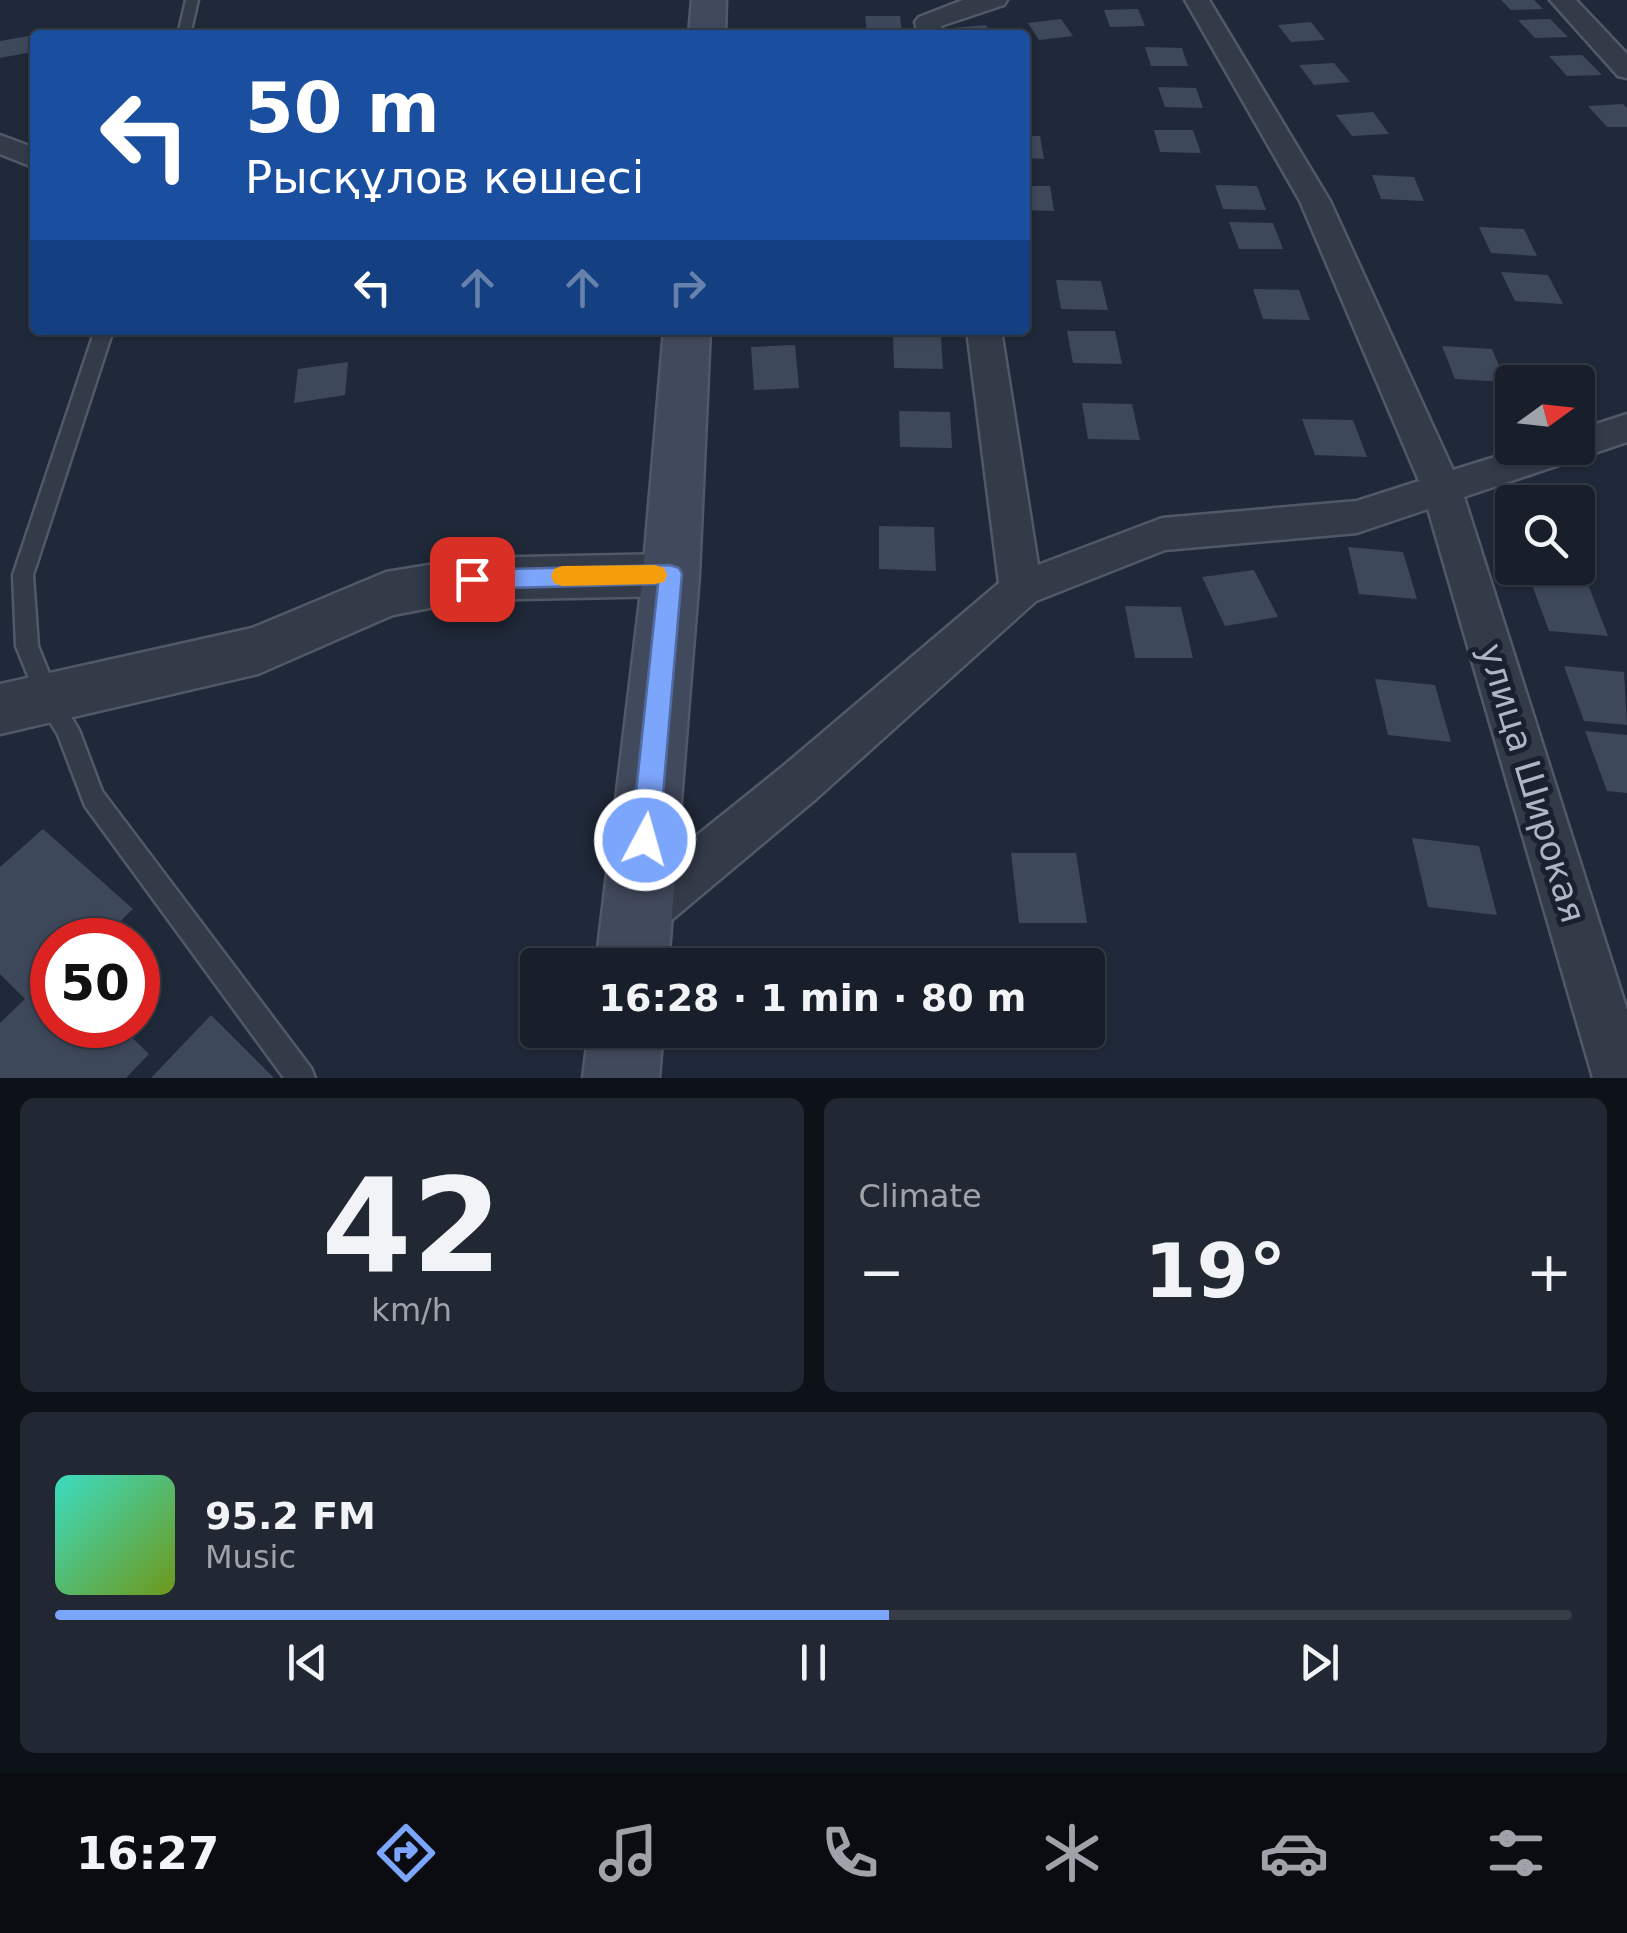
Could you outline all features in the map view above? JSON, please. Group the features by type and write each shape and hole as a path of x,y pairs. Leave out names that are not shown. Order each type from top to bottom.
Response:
{"main road":[{"path":"707,30 709,0"},
{"path":"635,940 670,574 687,335"},
{"path":"621,1078 624,1048"}],"street":[{"path":"930,30 928,22 983,0 995,0"},
{"name":"улица Широкая","path":"1197,0 1315,201 1442,489 1621,1078"},
{"path":"1562,0 1627,70"},
{"path":"0,144 30,156"},
{"path":"985,335 1021,590"},
{"path":"1595,438 1627,428"},
{"path":"635,940 799,784 1021,590 1162,534 1357,518 1515,465"},
{"path":"24,704 258,650 386,594 472,579 670,574"}],"lane":[{"path":"185,30 192,0"},
{"path":"102,335 23,575 27,646 24,704 68,730 94,798 301,1078"}],"building":[{"path":"1501,0 1534,0 1543,9 1511,10"},
{"path":"1138,9 1145,26 1110,27 1104,10"},
{"path":"865,16 900,16 902,30 867,30"},
{"path":"1061,19 1073,36 1039,40 1028,23"},
{"path":"1550,19 1568,37 1535,38 1518,20"},
{"path":"1311,22 1325,40 1291,42 1278,25"},
{"path":"986,25 989,30 953,30"},
{"path":"30,36 30,52 0,58 0,41"},
{"path":"1145,47 1182,48 1188,66 1151,66"},
{"path":"1582,55 1602,75 1567,76 1549,56"},
{"path":"1334,63 1350,82 1314,85 1299,65"},
{"path":"1158,87 1196,88 1203,108 1165,107"},
{"path":"1623,104 1627,108 1627,127 1607,127 1588,106"},
{"path":"1373,112 1389,134 1352,136 1336,115"},
{"path":"1154,130 1193,130 1201,153 1160,152"},
{"path":"1030,136 1040,136 1044,159 1030,158"},
{"path":"1372,175 1414,177 1424,201 1381,199"},
{"path":"1215,185 1257,186 1266,210 1223,209"},
{"path":"1030,186 1050,186 1054,211 1030,210"},
{"path":"1229,222 1273,223 1283,249 1239,249"},
{"path":"1479,227 1524,229 1537,256 1491,253"},
{"path":"1501,272 1548,275 1563,304 1515,301"},
{"path":"1056,280 1101,281 1108,310 1061,309"},
{"path":"1253,289 1299,290 1310,320 1263,319"},
{"path":"1067,331 1115,331 1122,364 1073,363"},
{"path":"893,336 941,337 943,369 894,368"},
{"path":"795,345 799,388 754,390 751,347"},
{"path":"1442,346 1492,349 1499,365 1495,365 1495,381 1455,379"},
{"path":"348,362 345,395 294,403 298,369"},
{"path":"1082,403 1132,404 1140,440 1088,439"},
{"path":"899,411 950,412 952,448 900,447"},
{"path":"1302,419 1353,420 1367,457 1315,455"},
{"path":"879,526 934,527 936,571 879,569"},
{"path":"1348,547 1403,552 1417,599 1359,594"},
{"path":"1254,570 1278,617 1225,626 1202,577"},
{"path":"1532,585 1589,587 1608,636 1549,631"},
{"path":"1125,606 1181,607 1193,658 1135,658"},
{"path":"1564,666 1624,672 1627,725 1584,721"},
{"path":"1375,679 1435,685 1451,742 1388,735"},
{"path":"1585,731 1627,735 1627,793 1607,791"},
{"path":"43,829 133,909 124,918 30,918 30,1048 143,1048 149,1054 126,1078 0,1078 0,1023 25,999 0,974 0,867"},
{"path":"1412,838 1479,846 1497,915 1428,907"},
{"path":"1011,853 1076,853 1087,923 1019,923"},
{"path":"211,1015 274,1078 151,1078"}],"slow traffic":[{"path":"562,576 655,575"}],"route":[{"path":"472,579 670,574 645,840"}]}
